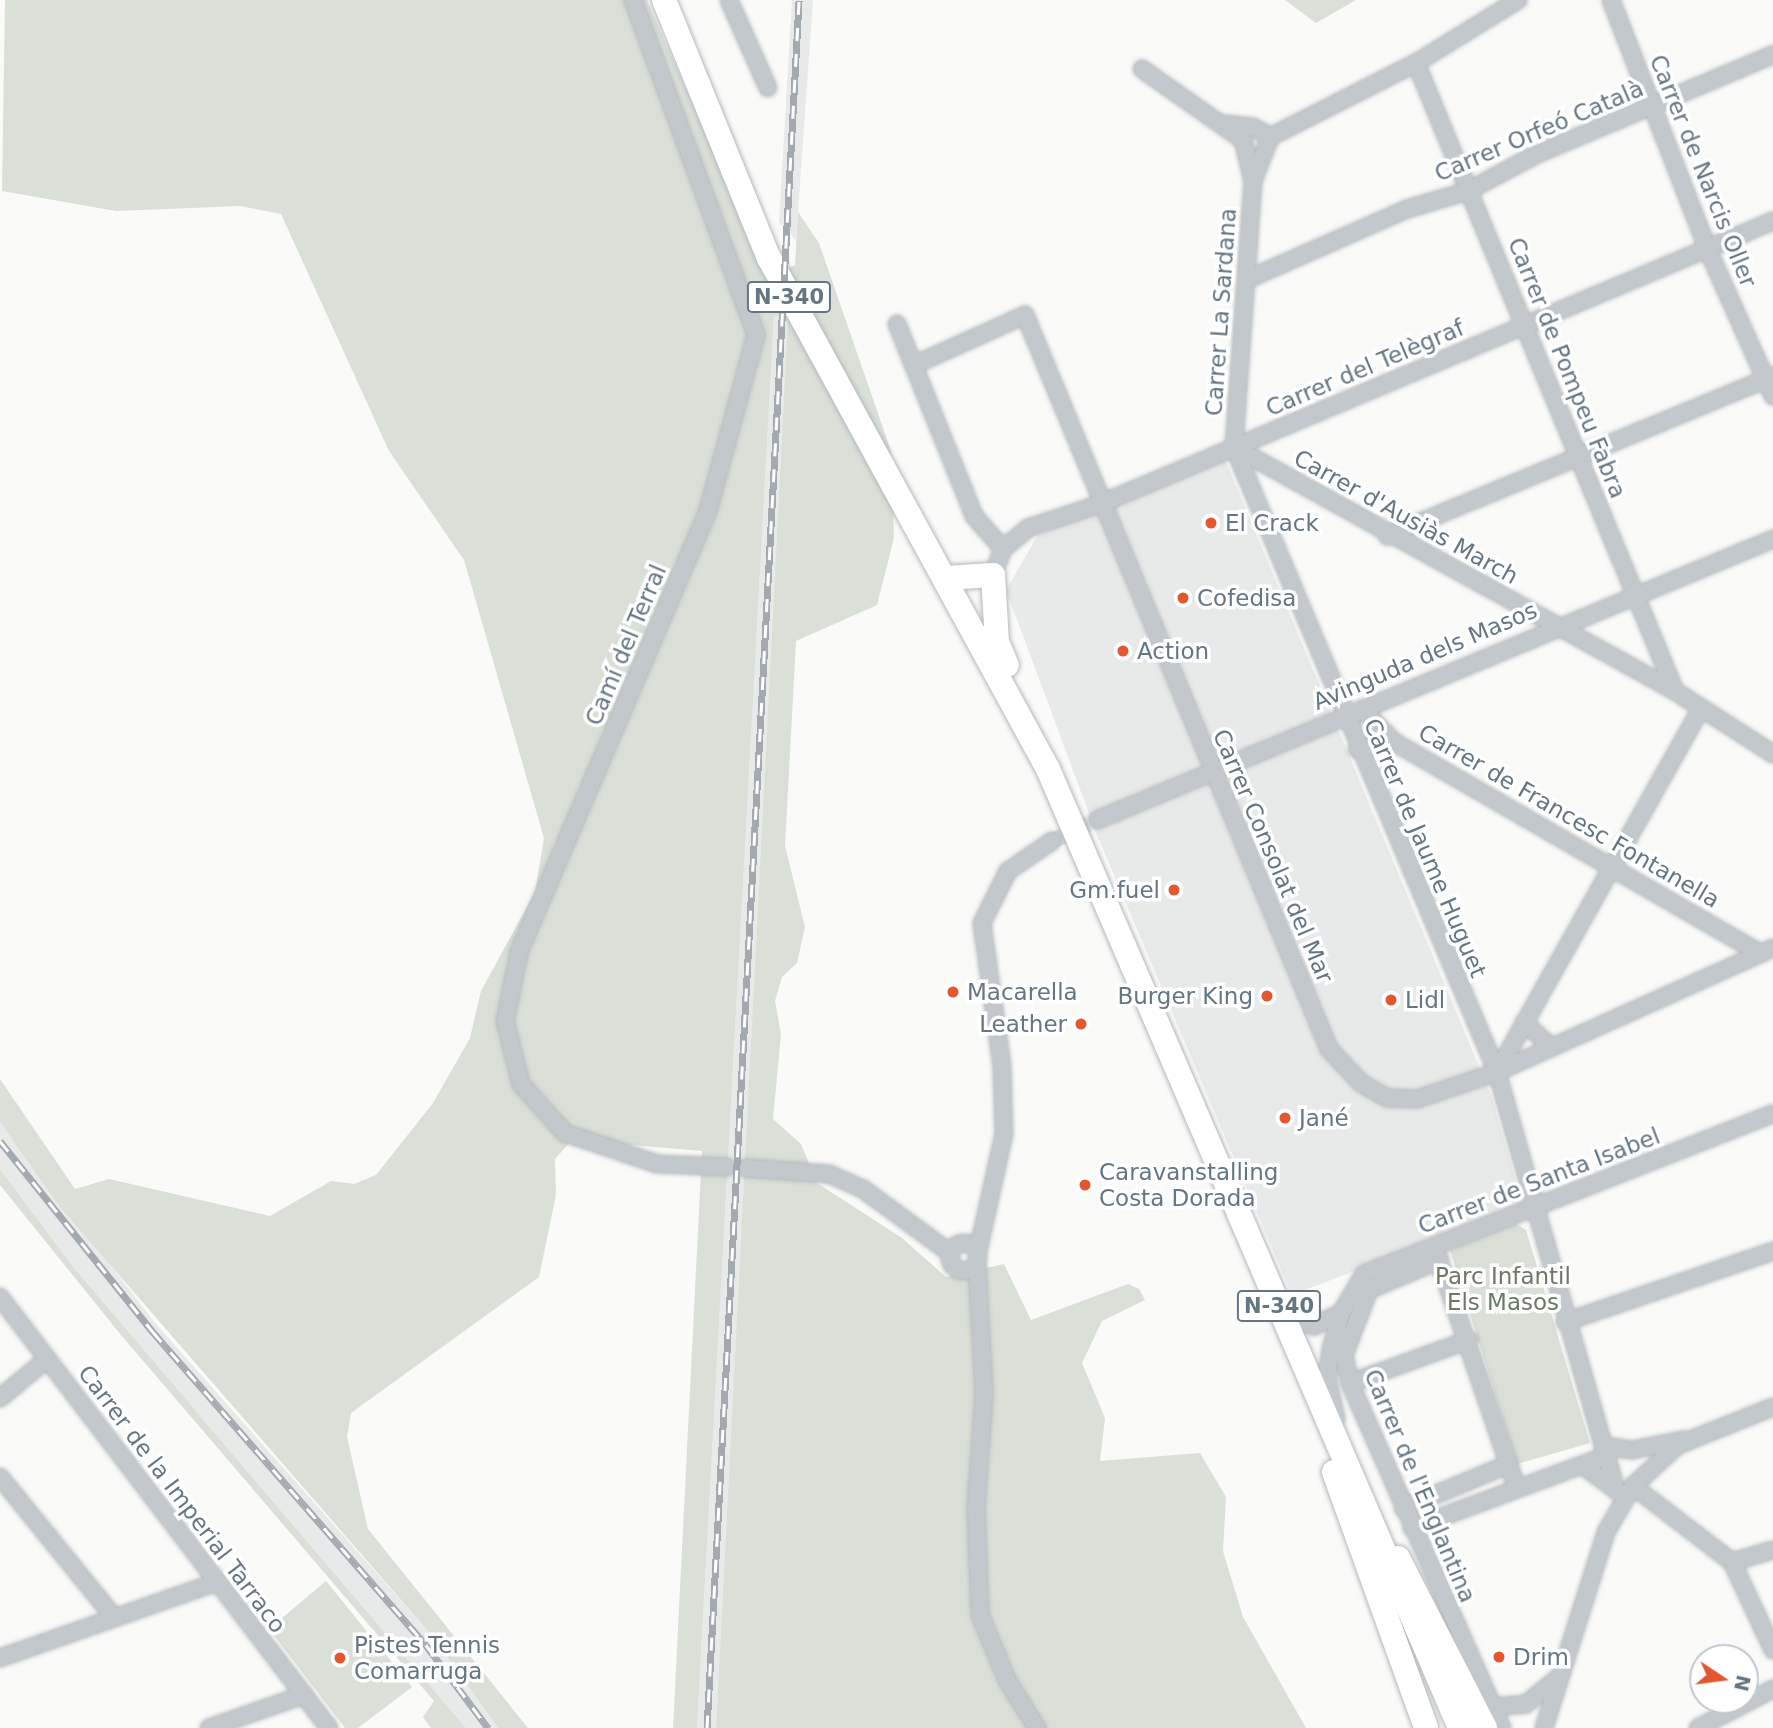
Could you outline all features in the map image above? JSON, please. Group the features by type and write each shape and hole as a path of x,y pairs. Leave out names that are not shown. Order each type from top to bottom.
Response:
{"main road":[{"name":"N-340","path":"664,0 769,258 1014,702 1460,1728"},
{"path":"945,578 993,575 997,642 1014,680 1014,702"},
{"path":"1331,1430 1326,1448 1426,1728"},
{"path":"1377,1534 1432,1616 1484,1715"}],"street":[{"name":"Camí del Terral","path":"632,0 756,335 708,511 519,953 505,1021 521,1084 565,1133 657,1164 727,1167"},
{"path":"729,0 768,88"},
{"path":"1270,137 1416,63 1518,0"},
{"name":"Carrer de Narcis Oller","path":"1611,0 1708,250 1769,378 1773,396"},
{"name":"Carrer Orfeó Català","path":"1246,280 1407,209 1468,191 1536,154 1773,55"},
{"name":"Carrer de Pompeu Fabra","path":"1416,63 1468,191 1527,324 1633,594 1675,691"},
{"name":"Carrer La Sardana","path":"1142,69 1224,124 1243,140 1254,181"},
{"name":"Carrer La Sardana","path":"1224,124 1253,127 1270,137 1254,181 1234,447"},
{"name":"Carrer del Telègraf","path":"993,575 1003,549 1027,528 1100,504 1773,221"},
{"name":"Carrer Consolat del Mar","path":"914,365 1025,315 1096,478 1100,504 1339,1063 1387,1098 1417,1099 1497,1072 1767,951"},
{"path":"897,324 974,516 1003,549"},
{"path":"1387,536 1769,378"},
{"name":"Carrer d'Ausiàs March","path":"1234,447 1387,536 1559,625 1675,691 1699,712 1773,754"},
{"name":"Carrer de Jaume Huguet","path":"1234,447 1357,749 1497,1072 1566,1322 1607,1450 1626,1491"},
{"name":"Avinguda dels Masos","path":"1097,820 1633,594 1773,539"},
{"name":"Carrer de Francesc Fontanella","path":"1362,709 1394,742 1767,951"},
{"path":"1497,1072 1609,864 1699,712"},
{"path":"1357,749 1394,742"},
{"path":"1037,1728 1007,1680 980,1615 976,1509 984,1395 975,1310 974,1253 1004,1134 1002,1066 984,946 987,909 1007,871 1052,841"},
{"path":"1524,1022 1550,1047"},
{"name":"Carrer de Santa Isabel","path":"1331,1430 1327,1378 1341,1313 1364,1274 1437,1254 1535,1208 1773,1114"},
{"path":"746,1168 829,1174 863,1189 950,1253 975,1310"},
{"path":"1566,1322 1773,1251"},
{"path":"950,1253 974,1253"},
{"path":"958,1270 974,1253"},
{"path":"1437,1254 1469,1340 1516,1486"},
{"name":"Carrer de l'Englantina","path":"1437,1254 1377,1285 1361,1301 1344,1356 1350,1383 1412,1528 1484,1715 1502,1728"},
{"name":"Carrer de la Imperial Tarraco","path":"0,1297 329,1728"},
{"path":"1281,1312 1314,1326 1341,1313"},
{"path":"1350,1383 1469,1340"},
{"path":"0,1398 47,1359"},
{"path":"1412,1528 1516,1486 1582,1465 1607,1450 1632,1450 1686,1441 1773,1407"},
{"path":"1544,1728 1606,1532 1626,1491 1686,1441"},
{"path":"1403,1508 1509,1464"},
{"path":"1582,1465 1732,1562 1773,1650"},
{"path":"0,1478 113,1616"},
{"path":"1732,1562 1773,1549"},
{"path":"0,1658 217,1581"},
{"path":"1484,1715 1526,1704 1559,1677"},
{"path":"1698,1728 1773,1689"},
{"path":"209,1728 304,1695"}],"shaded area":[{"path":"792,0 813,0 796,240 779,222"},
{"path":"774,315 789,321 716,1728 697,1728"},
{"path":"1224,457 1491,1095 1523,1206 1292,1295 1097,835 1006,590 1038,535"},
{"path":"0,1122 156,1324 435,1639 498,1728 466,1728 70,1263 0,1169"}],"green space":[{"path":"5,0 647,0 769,278 795,265 798,212 819,243 891,451 894,538 877,605 796,641 785,846 805,927 797,963 782,977 775,1001 781,1034 773,1119 801,1144 817,1183 902,1238 946,1277 1004,1264 1031,1320 1128,1284 1139,1289 1145,1300 1102,1321 1082,1363 1105,1418 1100,1461 1200,1453 1226,1497 1223,1551 1243,1617 1306,1728 716,1728 788,321 774,315 697,1728 673,1728 702,1151 572,1140 555,1159 556,1195 539,1277 351,1413 347,1437 368,1529 528,1728 498,1728 435,1639 60,1207 0,1122 0,1079 75,1189 109,1179 270,1216 331,1181 354,1184 376,1175 433,1103 470,1038 481,991 535,892 544,838 464,560 389,451 281,214 240,206 116,211 2,191"},
{"path":"1285,0 1356,0 1316,23"},
{"path":"0,1169 70,1263 466,1728 431,1728 423,1717 434,1701 121,1335 0,1185"},
{"name":"Parc Infantil Els Masos","path":"1515,1223 1526,1230 1590,1443 1517,1464 1450,1250"},
{"name":"Pistes Tennis Comarruga","path":"326,1581 412,1687 358,1728 345,1728 269,1629"}],"tunnel":[{"path":"1052,841 1097,820"}],"railway":[{"path":"707,1728 799,0"},
{"path":"0,1141 153,1332 426,1645 488,1728"}],"place":[{"name":"El Crack","path":"1211,523"},
{"name":"Cofedisa","path":"1183,598"},
{"name":"Action","path":"1123,651"},
{"name":"Gm.fuel","path":"1174,890"},
{"name":"Macarella","path":"953,992"},
{"name":"Burger King","path":"1267,996"},
{"name":"Lidl","path":"1391,1000"},
{"name":"Leather","path":"1081,1024"},
{"name":"Jané","path":"1285,1118"},
{"name":"Caravanstalling Costa Dorada","path":"1085,1185"},
{"name":"Drim","path":"1499,1657"},
{"name":"Pistes Tennis Comarruga","path":"340,1658"}]}
